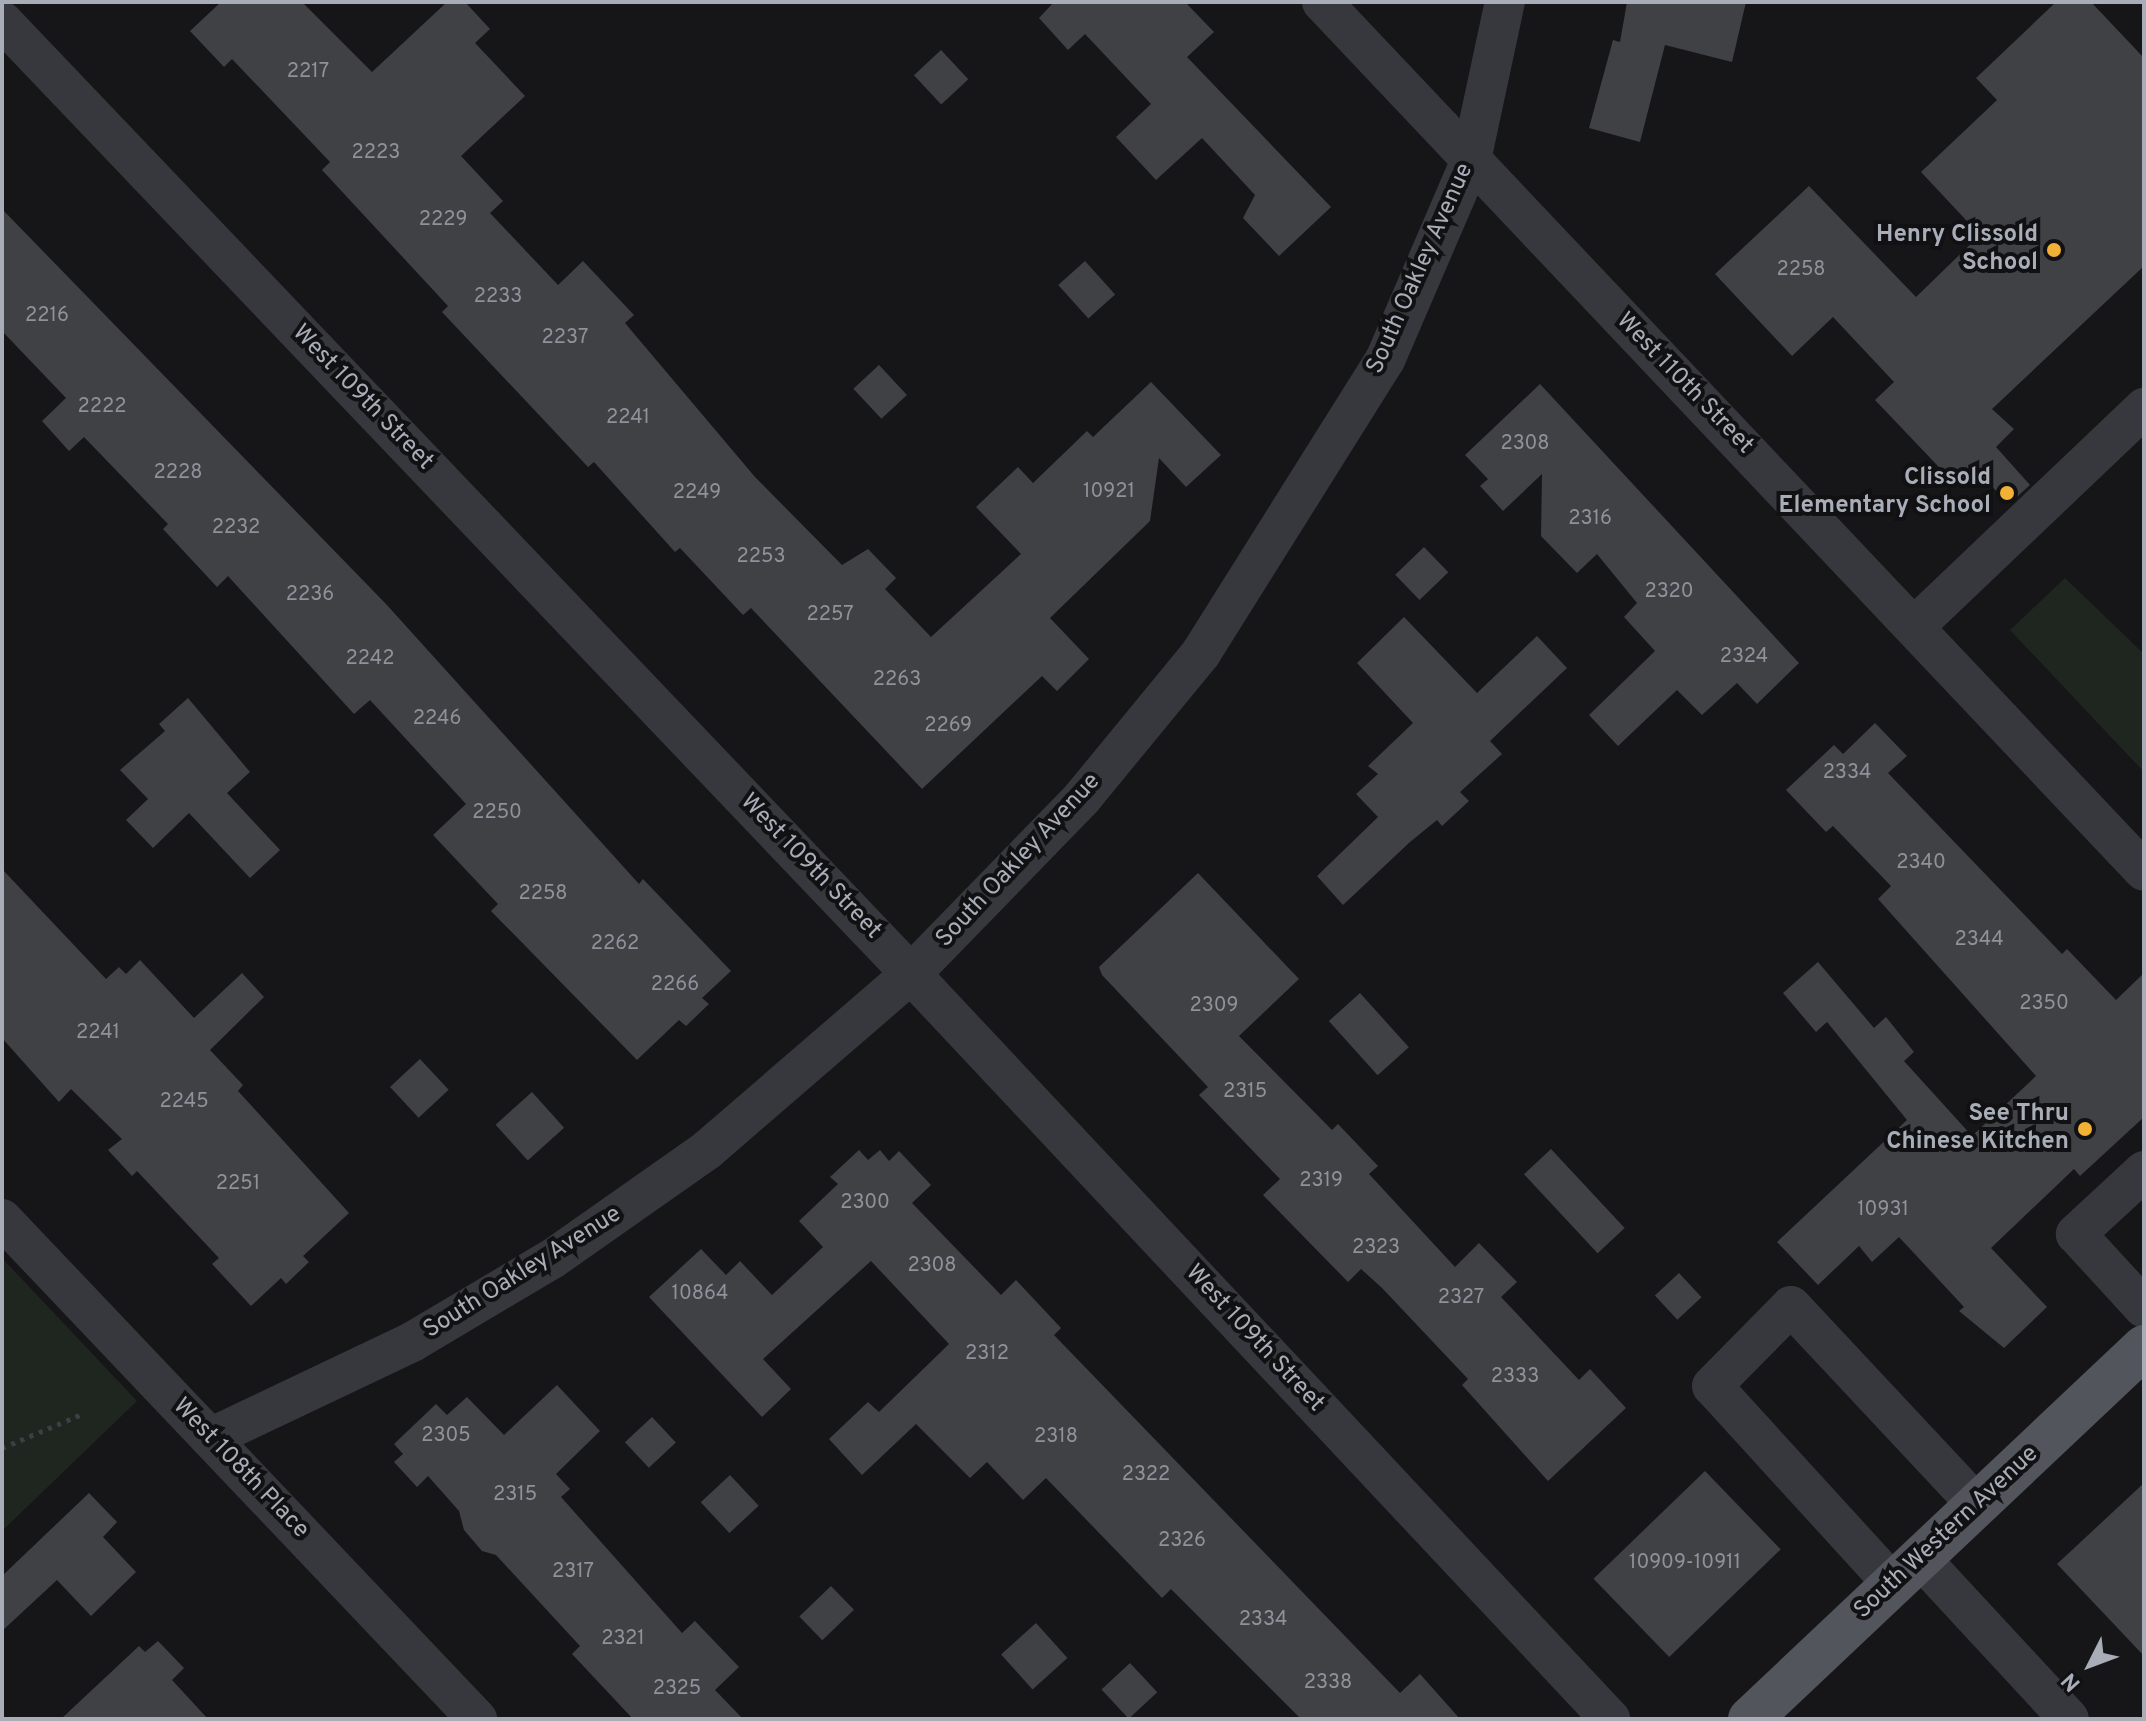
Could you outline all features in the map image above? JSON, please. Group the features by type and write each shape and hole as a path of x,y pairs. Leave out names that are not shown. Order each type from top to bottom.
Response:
{"main road":[{"name":"South Western Avenue","path":"1750,1719 2144,1347"}],"street":[{"name":"West 110th Street","path":"1322,2 2144,871"},
{"name":"South Oakley Avenue","path":"210,1438 412,1342 552,1259 707,1150 911,974 1082,798 1201,653 1385,360 1471,160 1505,2"},
{"name":"West 109th Street","path":"2,21 911,974 1610,1719"},
{"path":"1914,627 2144,408"},
{"path":"2144,1171 2076,1234 2144,1308"},
{"name":"West 108th Place","path":"2,1219 477,1719"},
{"path":"1977,1505 1791,1306 1712,1386 1906,1571 2069,1719"}],"path":[{"path":"2,1448 82,1414"}],"shaded area":[{"path":"2065,578 2144,654 2144,772 2010,630"},
{"path":"2,1258 137,1401 2,1531"}],"building":[{"path":"221,2 302,2 372,72 447,2 465,2 490,29 475,43 525,96 461,156 503,201 490,213 558,285 583,261 634,315 625,323 755,477 842,565 868,549 896,578 885,589 931,637 1021,554 976,507 1018,467 1033,483 1087,431 1093,437 1151,382 1221,455 1186,487 1159,458 1150,521 1050,618 1089,659 1057,691 1042,676 922,789 751,608 743,615 680,548 675,552 594,462 588,467 442,312 448,306 322,170 330,162 232,59 224,67 190,31"},
{"path":"1054,2 1185,2 1214,32 1187,57 1331,207 1279,256 1243,218 1255,195 1202,138 1156,180 1116,137 1151,104 1085,34 1068,50 1039,18"},
{"path":"1627,2 1746,2 1732,62 1665,45 1640,142 1589,128 1613,40 1620,42"},
{"name":"Henry Clissold School","path":"2056,2 2091,2 2144,58 2144,266 1992,409 2014,429 1996,447 2030,485 2009,504 1974,468 1956,485 1875,400 1894,382 1833,317 1792,356 1715,274 1809,186 1916,297 1980,235 1921,172 1997,100 1976,78"},
{"path":"941,50 968,79 941,104 914,75"},
{"path":"2,209 386,604 639,884 643,879 731,971 702,998 709,1004 686,1026 679,1020 637,1060 491,911 498,904 433,835 466,804 370,700 354,714 228,576 217,587 163,529 168,524 84,437 69,451 42,421 66,398 2,331"},
{"path":"1085,261 1115,294 1088,319 1058,285"},
{"path":"879,365 907,395 881,419 853,389"},
{"path":"1540,384 1799,663 1757,704 1737,683 1702,715 1677,690 1618,746 1589,715 1655,651 1624,617 1637,603 1597,554 1577,573 1541,536 1542,474 1503,511 1480,486 1488,479 1465,455"},
{"path":"1424,547 1448,572 1420,600 1395,575"},
{"path":"1404,617 1477,693 1537,636 1567,668 1490,741 1502,754 1460,792 1469,801 1442,826 1437,820 1410,842 1343,905 1317,876 1378,817 1356,794 1378,774 1368,766 1413,723 1357,663"},
{"path":"188,698 250,772 227,793 280,850 250,878 189,813 153,848 126,820 148,799 120,770 165,731 159,724"},
{"path":"1875,723 1907,756 1888,773 2062,954 2067,949 2116,1000 2144,973 2144,1117 2080,1176 2074,1169 1991,1248 2047,1307 2004,1348 1959,1311 1964,1307 1899,1237 1872,1262 1859,1246 1818,1285 1777,1242 1907,1120 1827,1022 1816,1032 1783,993 1818,962 1874,1028 1886,1017 1914,1052 1904,1061 1972,1136 2036,1076 1878,899 1891,886 1833,826 1826,832 1786,790 1834,745 1843,754"},
{"path":"2,869 106,979 119,967 126,974 140,960 194,1018 242,973 264,997 210,1050 243,1085 238,1091 349,1213 303,1256 309,1262 286,1284 281,1278 251,1306 212,1264 219,1258 137,1171 132,1176 108,1150 122,1139 71,1089 59,1102 2,1038"},
{"path":"1198,873 1299,979 1239,1036 1332,1130 1338,1124 1378,1166 1369,1174 1455,1267 1479,1243 1517,1282 1501,1297 1579,1380 1590,1369 1626,1408 1548,1481 1462,1385 1468,1379 1382,1288 1361,1269 1348,1282 1263,1195 1280,1179 1199,1095 1208,1087 1102,975 1099,967"},
{"path":"1360,993 1409,1047 1378,1075 1329,1021"},
{"path":"420,1059 449,1090 419,1118 390,1087"},
{"path":"532,1092 564,1128 528,1160 496,1125"},
{"path":"1551,1149 1625,1228 1598,1253 1524,1174"},
{"path":"859,1150 868,1160 880,1150 889,1161 899,1151 931,1185 912,1203 1001,1295 1016,1280 1061,1328 1054,1335 1400,1693 1420,1674 1460,1719 1301,1719 1171,1589 1162,1598 1046,1478 1023,1500 987,1462 970,1478 916,1424 862,1475 829,1439 868,1402 879,1412 949,1344 871,1261 763,1359 791,1389 762,1417 649,1297 701,1249 726,1275 740,1261 772,1295 823,1247 799,1221 838,1184 830,1177"},
{"path":"1679,1273 1702,1297 1677,1320 1655,1296"},
{"path":"557,1385 600,1431 556,1474 570,1489 561,1497 682,1633 695,1621 739,1667 715,1690 743,1719 633,1719 572,1654 580,1646 496,1555 482,1551 464,1530 459,1511 428,1476 417,1487 394,1462 403,1454 394,1444 436,1404 447,1415 467,1397 504,1435"},
{"path":"652,1417 676,1443 649,1468 625,1442"},
{"path":"1705,1471 1781,1549 1669,1657 1594,1579"},
{"path":"730,1475 759,1506 729,1533 701,1502"},
{"path":"2144,1483 2144,1656 2057,1564"},
{"path":"89,1493 117,1522 103,1537 136,1572 91,1616 57,1580 2,1631 2,1576"},
{"path":"831,1586 854,1610 822,1640 799,1617"},
{"path":"1036,1623 1067,1658 1033,1689 1001,1654"},
{"path":"158,1641 184,1668 172,1680 208,1719 61,1719 139,1646 145,1652"},
{"path":"1130,1663 1157,1692 1129,1719 1101,1690"}],"place":[{"name":"Henry Clissold School","path":"2054,250"},
{"name":"Clissold Elementary School","path":"2007,493"},
{"name":"See Thru Chinese Kitchen","path":"2085,1129"}]}
